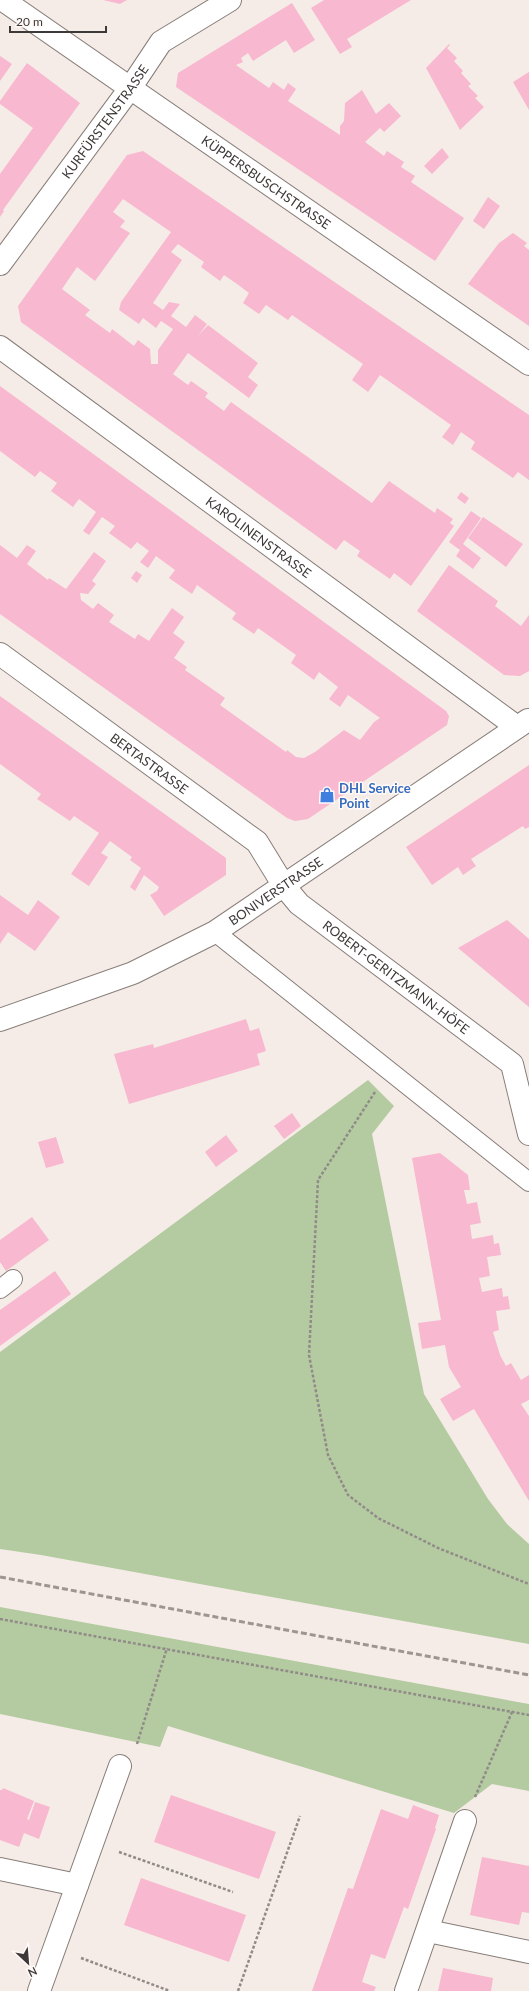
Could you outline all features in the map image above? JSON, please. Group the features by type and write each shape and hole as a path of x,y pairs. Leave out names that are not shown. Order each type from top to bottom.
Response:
{"street":[{"name":"KÜPPERSBUSCHSTRASSE","path":"3,0 131,87 529,364"},
{"name":"KURFÜRSTENSTRASSE","path":"0,264 131,87 162,42 230,0"},
{"name":"KAROLINENSTRASSE","path":"0,347 523,724"},
{"name":"BERTASTRASSE","path":"0,654 257,842 284,886"},
{"name":"BONIVERSTRASSE","path":"0,1020 133,973 214,932 523,724"},
{"name":"ROBERT-GERITZMANN-HÖFE","path":"284,886 299,904 520,1061 529,1134"},
{"path":"39,1991 120,1766"},
{"path":"406,1991 465,1821"},
{"path":"0,1869 77,1885"},
{"path":"428,1931 529,1952"}],"lane":[{"path":"214,932 529,1182"}],"path":[{"path":"389,1071 318,1180 309,1355 328,1455 348,1495 378,1518 438,1548 529,1584"},
{"path":"0,1619 167,1648 529,1715"},
{"path":"120,1766 136,1749 167,1648"},
{"path":"465,1821 512,1712"},
{"path":"238,1991 300,1816"},
{"path":"92,1842 233,1892"},
{"path":"54,1949 170,1991"}],"green space":[{"path":"368,1080 394,1106 372,1134 424,1394 488,1499 507,1524 529,1544 529,1644 41,1555 0,1549 0,1352"},
{"path":"0,1607 529,1704 529,1791 492,1784 454,1813 168,1726 160,1747 0,1714"}],"building":[{"path":"103,0 127,0 120,4"},
{"path":"324,0 411,0 347,39 352,47 340,54 311,8"},
{"path":"292,3 315,40 294,53 286,40 253,61 248,53 241,58 243,62 236,65 269,88 273,82 284,90 288,83 296,89 288,101 340,135 340,126 344,121 345,103 362,90 376,114 389,103 401,116 384,132 380,128 365,142 384,156 387,151 404,162 401,167 415,176 411,182 464,218 435,261 176,87 178,73"},
{"path":"449,44 450,45 447,48 457,58 454,61 463,71 461,73 471,84 468,86 478,96 475,98 484,107 460,130 426,68"},
{"path":"0,56 12,64 0,81"},
{"path":"27,63 80,103 3,210 4,211 0,217 0,174 33,128 0,104 0,101"},
{"path":"529,72 529,110 513,82"},
{"path":"442,148 449,157 432,174 424,166"},
{"path":"143,151 529,415 529,480 518,472 513,478 471,449 475,442 461,432 453,445 442,437 451,425 380,375 368,392 352,380 363,364 292,315 288,320 266,305 259,314 243,303 249,293 224,275 220,281 201,267 204,262 178,244 171,252 182,260 153,303 163,310 169,302 180,304 171,316 186,327 195,315 207,324 198,336 208,325 258,363 248,377 258,385 249,398 188,353 173,374 188,385 191,381 208,393 205,397 224,411 231,402 372,503 389,481 435,513 437,508 453,519 450,523 454,526 411,586 394,573 390,579 357,556 360,551 344,540 336,550 21,322 18,306 127,155","holes":["123,199 171,232 121,302 119,310 139,324 143,318 156,328 161,321 173,329 158,350 158,364 151,364 150,349 138,340 134,346 112,329 110,333 85,315 90,310 62,289 77,267 95,281 130,233 120,227 125,221 113,212"]},
{"path":"488,197 500,206 484,229 473,221"},
{"path":"513,233 527,243 524,246 529,250 529,326 468,284 499,243"},
{"path":"0,386 446,711 449,716 447,725 308,819 295,821 287,818 0,614 0,545 17,558 27,545 36,551 27,564 48,580 49,578 66,589 94,552 106,561 92,581 96,584 88,594 80,593 81,600 93,609 98,603 114,615 109,622 135,639 138,634 149,641 172,608 184,617 173,633 185,642 174,658 187,667 185,670 225,698 220,705 286,752 287,750 296,757 304,758 315,752 344,730 360,740 374,722 380,718 348,695 340,707 329,699 338,687 319,672 314,680 291,663 296,655 258,628 254,634 232,619 236,613 197,585 192,594 169,578 175,570 156,556 148,568 140,562 149,551 137,542 131,549 109,533 115,526 102,517 89,535 83,531 96,512 79,499 73,507 51,491 57,483 40,471 35,477 0,451"},
{"path":"461,492 469,498 465,504 457,498"},
{"path":"471,511 481,518 463,544 481,558 473,569 456,556 460,550 449,542"},
{"path":"483,517 523,544 506,567 468,538"},
{"path":"449,565 498,601 495,606 521,626 529,615 529,671 520,676 504,675 417,611"},
{"path":"136,571 142,575 137,583 131,578"},
{"path":"0,696 226,858 226,875 164,916 150,895 157,891 159,887 144,875 135,891 130,887 141,868 130,860 132,857 110,841 101,853 108,857 89,886 71,874 99,833 74,816 70,821 37,799 41,794 0,764"},
{"path":"529,765 529,827 525,829 523,826 471,859 476,866 463,875 458,867 432,885 406,847"},
{"path":"0,895 28,915 38,900 60,917 35,951 8,932 0,944"},
{"path":"507,920 529,939 529,1007 458,948"},
{"path":"246,1019 250,1031 259,1028 266,1051 257,1054 260,1065 129,1104 114,1054 153,1044 154,1048"},
{"path":"292,1113 301,1126 284,1139 274,1126"},
{"path":"226,1135 238,1151 216,1167 205,1152"},
{"path":"56,1137 64,1163 46,1168 38,1142"},
{"path":"440,1153 468,1175 470,1190 464,1190 467,1204 477,1202 481,1223 470,1225 472,1239 493,1235 494,1244 499,1243 501,1255 487,1257 490,1276 479,1278 482,1292 502,1288 503,1297 508,1296 510,1309 496,1311 499,1330 493,1332 500,1355 506,1366 511,1363 521,1380 529,1375 529,1400 521,1404 529,1416 529,1501 474,1409 453,1421 440,1399 461,1387 449,1367 445,1345 422,1349 418,1323 441,1320 412,1158"},
{"path":"32,1217 49,1240 6,1271 0,1262 0,1240"},
{"path":"55,1271 71,1294 0,1346 0,1310"},
{"path":"3,1788 34,1801 27,1819 29,1820 35,1802 50,1807 39,1839 24,1833 19,1847 0,1840 0,1790"},
{"path":"171,1795 276,1832 259,1879 154,1842"},
{"path":"413,1805 439,1815 436,1829 408,1909 404,1907 385,1959 371,1954 362,1982 376,1987 374,1991 312,1991 348,1888 353,1889 381,1809 408,1819"},
{"path":"482,1857 529,1866 529,1913 522,1912 519,1925 470,1915"},
{"path":"141,1878 246,1915 229,1962 124,1925"},
{"path":"443,1968 493,1978 491,1991 438,1991"}],"railway":[{"path":"0,1577 529,1675"}],"place":[{"name":"DHL Service Point","path":"327,795"}]}
